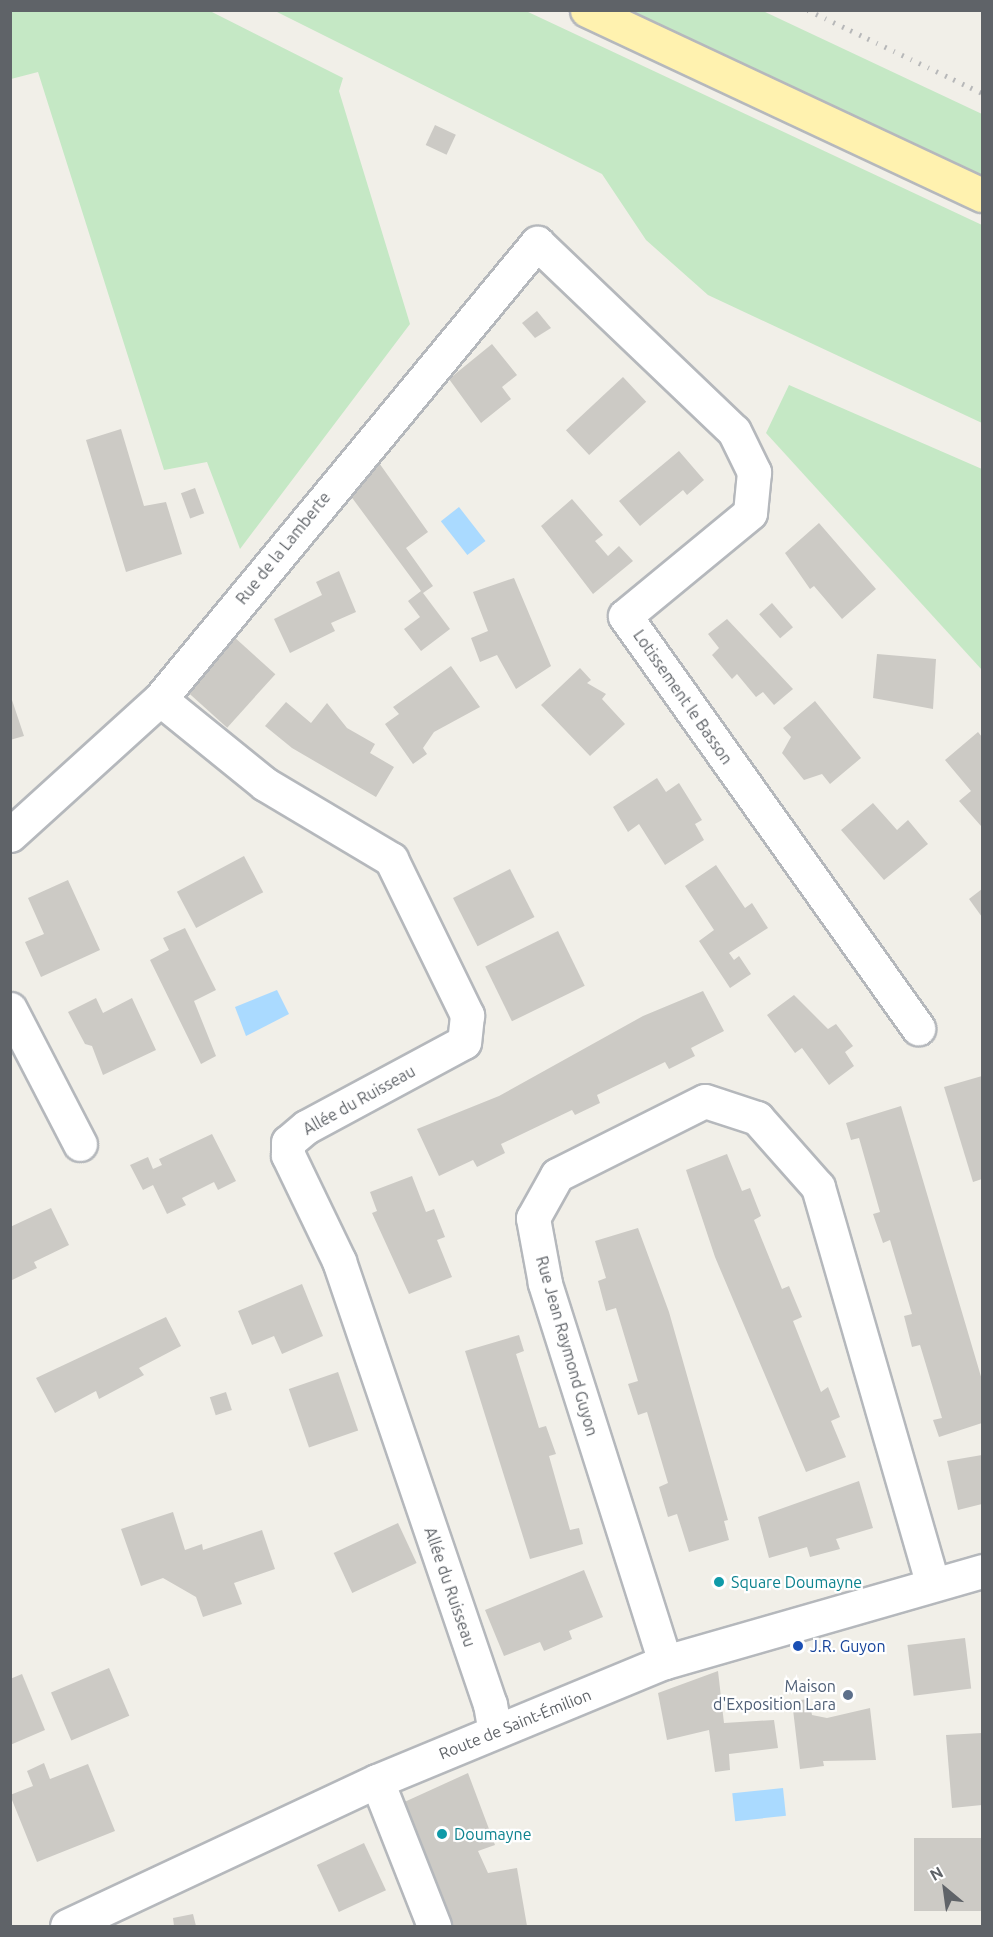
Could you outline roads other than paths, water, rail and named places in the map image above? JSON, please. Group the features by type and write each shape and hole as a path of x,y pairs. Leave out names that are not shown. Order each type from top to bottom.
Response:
{"main road":[{"path":"587,10 982,195"}],"street":[{"name":"Rue de la Lamberte","path":"10,835 160,699 537,243"},
{"name":"Lotissement le Basson","path":"537,243 734,431 754,472 750,513 625,616 918,1028"},
{"name":"Allée du Ruisseau","path":"160,699 265,784 391,859 467,1015 464,1042 306,1127 288,1142 288,1155 339,1262 490,1704 495,1732"},
{"path":"10,1009 80,1144"},
{"name":"Rue Jean Raymond Guyon","path":"665,1662 545,1283 533,1218 557,1175 705,1101 757,1118 818,1187 932,1583"},
{"name":"Route de Saint-Émilion","path":"67,1926 377,1780 665,1662 932,1583 982,1571"},
{"path":"377,1780 434,1926"}],"water":[{"path":"459,507 485,541 467,555 441,521"},
{"path":"277,990 289,1014 246,1036 235,1007"},
{"path":"783,1788 786,1816 735,1821 732,1793"}],"railway":[{"path":"808,10 982,93"}],"place":[{"name":"Square Doumayne","path":"719,1582"},
{"name":"J.R. Guyon","path":"798,1646"},
{"name":"Maison d'Exposition Lara","path":"848,1695"},
{"name":"Doumayne","path":"442,1834"}]}
